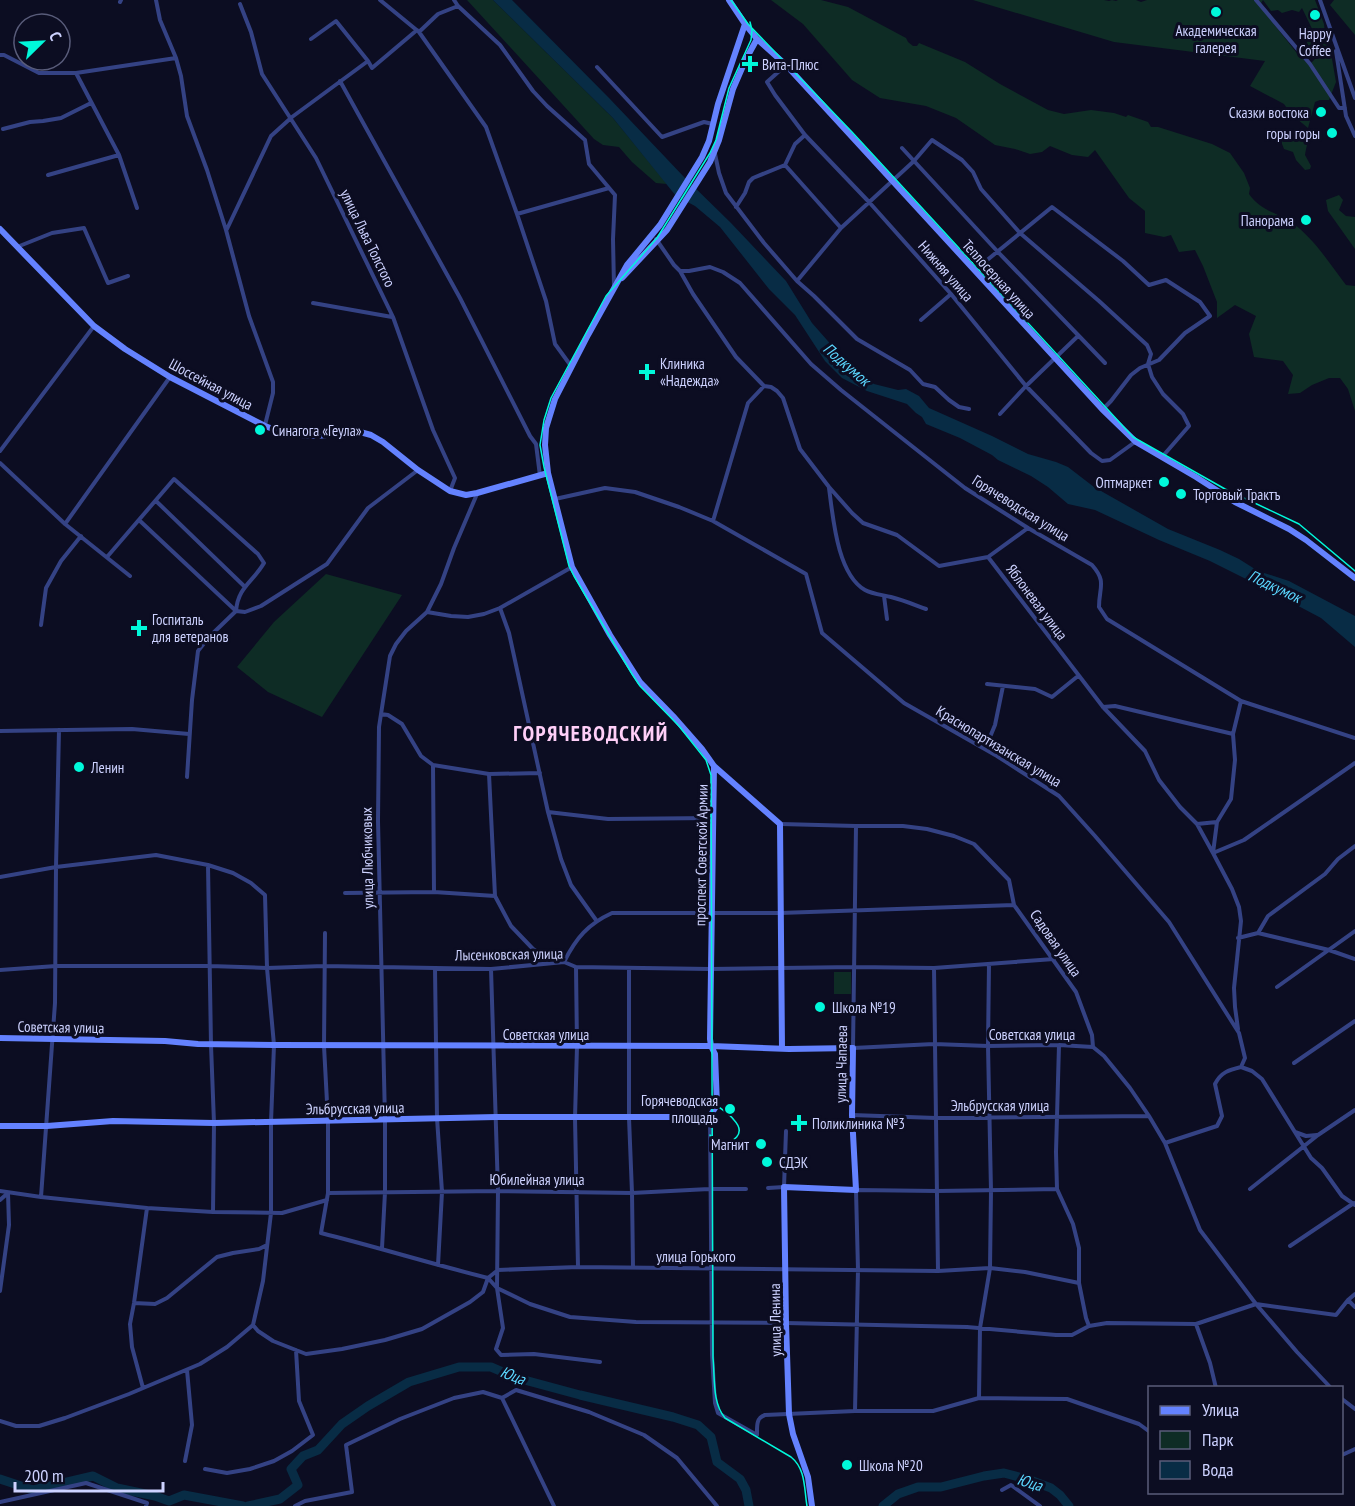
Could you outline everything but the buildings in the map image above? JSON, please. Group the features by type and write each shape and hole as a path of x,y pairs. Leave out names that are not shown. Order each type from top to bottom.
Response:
{"main road":[{"name":"Теплосерная улица","path":"729,0 757,39 786,65 1102,409 1136,442 1235,502 1289,529 1355,578"},
{"name":"проспект Советской Армии","path":"710,1116 717,1105 715,1054 711,1046 710,969 714,766 673,716 640,682 610,635 573,567 548,473 545,446 546,428 555,399 614,287 627,265 660,225 702,157 745,24"},
{"name":"проспект Советской Армии","path":"614,287 667,230 710,162 719,140 733,89 757,39"},
{"name":"Шоссейная улица","path":"0,229 94,326 170,377 265,426 286,434 316,436 360,432 371,435 450,491 466,495 548,473"},
{"path":"714,766 780,824 782,1048"},
{"name":"Советская улица","path":"0,1038 165,1041 274,1046 853,1048"},
{"name":"улица Чапаева","path":"853,1048 852,1115 856,1190"},
{"name":"Эльбрусская улица","path":"0,1126 47,1126 113,1121 214,1123 496,1117 693,1118 710,1116"},
{"path":"784,1187 856,1190"},
{"name":"улица Ленина","path":"784,1187 789,1414 793,1434 808,1477 812,1506"}],"street":[{"path":"156,0 160,20 181,76 187,116 226,230 249,316 273,382 273,393 265,426"},
{"path":"380,0 418,31 486,127 518,214 546,301 555,344 572,367"},
{"path":"454,0 500,45 540,99 585,140 590,164 615,195 612,239 614,287"},
{"path":"1256,0 1310,64 1339,108 1345,108"},
{"path":"1320,0 1355,98"},
{"name":"улица Льва Толстого","path":"240,4 251,32 262,74 292,117 316,158 393,317 433,430 454,478 450,491"},
{"path":"311,39 336,21 372,68 438,15 458,6"},
{"path":"1334,38 1346,116 1355,136"},
{"path":"0,55 39,73 76,73 176,58"},
{"path":"226,230 271,135 368,62"},
{"name":"Нижняя улица","path":"786,65 767,82 775,96 805,135 869,202 951,294 1026,386 1101,461 1110,460 1136,442"},
{"path":"597,68 662,137 704,122 714,124"},
{"path":"76,73 119,155 137,208"},
{"path":"340,81 460,298 536,444 540,476"},
{"path":"3,129 30,122 61,118 91,103"},
{"path":"736,207 749,182 753,178 785,165 795,144 805,135"},
{"path":"797,281 841,228 914,161 932,140 962,160 973,172 981,189 1020,233 1147,345 1151,354 1148,364 1152,377 1183,414 1189,426 1162,457"},
{"path":"902,148 1105,363"},
{"path":"714,153 726,193 764,243 797,281 857,339 910,370 923,384 935,387 959,407 969,409"},
{"path":"48,176 119,155"},
{"path":"785,165 841,228"},
{"path":"518,214 609,188"},
{"path":"975,270 1052,207 1123,261 1149,285 1166,280 1200,302 1210,316 1185,333 1159,360 1131,375 1102,409"},
{"path":"17,248 52,233 84,228 108,283 128,276"},
{"name":"Яблоневая улица","path":"653,234 736,357 764,386 771,387 783,398 800,449 852,513 862,523 897,535 939,566 988,557 1102,707 1145,751 1159,780 1197,824 1232,889 1239,907 1240,921 1234,988 1234,1007 1239,1033"},
{"name":"Горячеводская улица","path":"680,271 710,267 740,283 811,364 841,390 964,488 1092,565 1102,580 1099,607 1107,619 1241,701 1355,738"},
{"path":"921,320 951,294"},
{"path":"313,303 393,317"},
{"path":"0,451 94,326"},
{"path":"1000,414 1078,336"},
{"path":"65,524 170,377"},
{"path":"713,521 748,404 764,386"},
{"path":"0,463 65,524 130,576"},
{"path":"139,520 236,611 245,612 261,606 327,564 368,508 418,470"},
{"path":"107,557 174,479 258,554 264,563 244,586 237,601 236,611 198,651 187,777"},
{"path":"829,487 835,533 846,569 854,582 866,591 926,609"},
{"name":"Краснопартизанская улица","path":"555,499 605,488 635,492 713,521 806,574 822,633 904,703 985,749 1059,796 1169,922 1239,1033 1245,1058 1241,1067"},
{"name":"улица Любчиковых","path":"382,1248 385,1119 378,812 379,727 390,656 406,630 427,612 441,584 477,493"},
{"path":"156,501 244,586"},
{"path":"988,557 1028,528"},
{"path":"41,625 46,588 61,561 81,536"},
{"path":"427,612 468,617 484,614 500,608 573,567"},
{"path":"884,596 887,619"},
{"path":"500,608 508,633 548,812 561,859 571,885 596,920"},
{"path":"987,684 1035,690 1052,697 1078,676"},
{"path":"985,749 995,725 1003,686"},
{"path":"1213,853 1217,822 1231,799 1235,760 1233,734 1241,701"},
{"path":"1102,707 1114,706 1233,734"},
{"path":"381,714 388,715 402,724 421,756 433,765 489,774 540,773"},
{"path":"0,731 132,729 189,734"},
{"path":"41,1197 56,966 59,730"},
{"path":"1213,853 1244,840 1355,763"},
{"path":"433,765 434,892"},
{"path":"489,774 495,896 512,926 533,949 555,962"},
{"path":"548,812 608,819 714,818"},
{"path":"1197,824 1217,822"},
{"name":"Садовая улица","path":"780,824 903,826 927,829 974,844 1010,880 1014,905 1076,992 1092,1035 1093,1047"},
{"name":"улица Чапаева","path":"853,1048 856,826"},
{"path":"1258,933 1268,916 1325,874 1338,859 1355,846"},
{"path":"0,877 56,867 156,855 208,865 233,873 251,883 265,895 267,968 274,1046 271,1213 263,1281 253,1325 227,1347 187,1370 65,1418 39,1426 16,1426 0,1421"},
{"path":"208,865 214,1123 213,1212"},
{"path":"345,893 434,892 495,896"},
{"path":"564,962 576,940 596,920 612,913 780,913 1014,905"},
{"path":"1277,987 1355,931"},
{"path":"325,933 324,1046 328,1121 328,1193 321,1233 488,1278 497,1288 530,1304 570,1317 636,1322 980,1328 1072,1335 1089,1326 1107,1323 1196,1324 1256,1304 1336,1315 1355,1294"},
{"path":"1238,938 1258,933 1329,950 1355,959"},
{"name":"Лысенковская улица","path":"0,970 56,966 267,968 324,966 491,969 555,962 564,962 576,967 629,968 934,968 1053,959"},
{"path":"979,1398 980,1328 990,1268 989,964"},
{"path":"576,967 575,1118 578,1268"},
{"path":"435,968 437,1118 442,1192 438,1265"},
{"path":"629,968 629,1118 633,1268"},
{"path":"934,968 938,1271"},
{"path":"491,969 498,1191 497,1288 503,1328 496,1349 501,1355 534,1354 600,1362"},
{"path":"1294,1063 1355,1021"},
{"name":"Советская улица","path":"853,1048 934,1044 1093,1047"},
{"path":"1059,1045 1057,1189 1073,1224 1079,1248 1079,1283 1089,1326"},
{"path":"1093,1047 1104,1056 1130,1088 1165,1143 1200,1230 1256,1304 1329,1386"},
{"path":"1165,1143 1217,1126 1222,1116 1215,1084 1219,1076 1241,1067 1252,1071 1262,1079 1311,1158 1322,1168 1342,1196 1354,1204 1290,1246"},
{"path":"1250,1189 1318,1135 1355,1110"},
{"name":"Эльбрусская улица","path":"852,1115 936,1118 1149,1116"},
{"name":"проспект Советской Армии","path":"710,1116 712,1355 715,1403 718,1413 757,1435 760,1417 789,1414"},
{"name":"улица Ленина","path":"784,1187 786,1131"},
{"path":"1295,1132 1306,1136 1318,1135"},
{"path":"768,1188 784,1187"},
{"name":"Юбилейная улица","path":"328,1193 577,1191 632,1193 747,1189"},
{"path":"856,1190 1057,1189"},
{"name":"улица Чапаева","path":"855,1411 858,1325 856,1190"},
{"path":"0,1191 147,1208 213,1212 282,1213 327,1200"},
{"path":"0,1200 8,1193"},
{"path":"0,1291 9,1225 8,1193"},
{"path":"143,1388 132,1347 130,1324 147,1208"},
{"path":"134,1303 155,1304 167,1298 217,1257 259,1249 267,1245"},
{"name":"улица Горького","path":"498,1270 711,1268 938,1271 990,1268 1025,1272 1079,1283"},
{"path":"253,1325 273,1341 306,1354 385,1340 422,1329 470,1302 483,1292 488,1278 498,1270"},
{"path":"1348,1300 1355,1307"},
{"path":"1196,1324 1216,1386"},
{"path":"205,1468 227,1473 250,1469 274,1461 313,1435 299,1401 296,1350"},
{"path":"185,1461 192,1425 187,1370"},
{"path":"502,1398 516,1390 589,1412 644,1435 677,1458 717,1506"},
{"path":"295,1506 305,1501 352,1492 346,1445 400,1419 454,1398 483,1392 502,1398 554,1506"},
{"path":"789,1414 933,1411 979,1398 1067,1399 1139,1424 1148,1431"},
{"path":"0,1503 86,1482 147,1504"},
{"path":"1002,1490 1011,1485 1040,1506"}],"green space":[{"path":"467,0 493,0 613,118 667,184 656,183 619,147 603,145 594,139"},
{"path":"771,0 821,0 848,7 906,38 913,46 919,43 965,62 1048,110 1064,114 1091,110 1126,117 1128,115 1148,122 1151,127 1158,127 1212,144 1230,153 1244,173 1250,188 1249,194 1254,200 1299,228 1321,251 1346,285 1355,286 1355,411 1348,389 1340,378 1329,378 1300,393 1288,394 1293,375 1283,361 1254,357 1249,334 1256,316 1235,305 1217,318 1217,302 1195,250 1179,252 1171,235 1164,237 1145,233 1145,211 1129,198 1095,150 1088,157 1072,155 1050,146 1042,152 1030,154 995,145 956,118 926,106 880,98 852,80 803,24"},
{"path":"973,0 1136,0 1141,2 1147,0 1263,0 1315,0 1324,24 1326,43 1332,59 1336,82 1329,100 1315,102 1308,128 1291,114 1284,104 1250,86 1265,61 1114,42","holes":["1263,0 1271,11 1299,12 1302,8 1315,35 1307,26 1306,39 1316,58 1309,65 1261,8"]},
{"path":"1334,0 1355,0 1355,35 1330,5"},
{"path":"1295,128 1299,128 1307,139 1305,155 1311,166 1310,169 1305,170 1296,160 1293,152 1284,149 1277,131 1288,138"},
{"path":"1339,195 1343,200 1339,210 1346,216 1355,217 1355,249 1328,211 1326,200"},
{"path":"326,574 402,595 322,717 268,692 237,667 274,622"},
{"path":"834,972 851,972 851,994 834,994"}],"water":[{"name":"Подкумок","path":"493,0 512,0 786,281 812,323 849,365 874,384 898,390 906,389 919,396 929,408 1028,454 1068,467 1094,487 1168,529 1220,550 1258,571 1289,581 1355,616 1355,647 1321,618 1268,590 1210,561 1095,510 1068,504 1031,476 960,438 926,424 922,417 907,404 867,391 842,378 825,361 795,315 769,289 720,227 695,206 676,196 613,118"}],"waterway":[{"name":"Юца","path":"248,1506 280,1499 298,1485 291,1469 303,1456 318,1450 342,1424 368,1406 409,1382 459,1367 491,1367 517,1378 698,1425 711,1437 717,1462 740,1479 746,1490 749,1506"},
{"name":"Юца","path":"883,1506 898,1494 918,1487 941,1487 1004,1473 1051,1488 1069,1506"},
{"name":"Юца","path":"0,1479 33,1490 93,1476 117,1488 169,1501 184,1495 243,1506"}],"tram line":[{"path":"731,0 748,24 852,132 1133,437 1225,489 1299,524 1355,571"},
{"path":"750,22 751,40 729,88 716,140 710,153 657,238 606,296 551,398 544,420 540,445 569,566 574,576 640,686 679,726 706,760 711,775 715,1390 718,1405 725,1418 796,1462 804,1480 807,1506"},
{"path":"710,1135 719,1145 733,1140 739,1134 738,1125 732,1117 712,1101"}],"place":[{"name":"Академическая галерея","path":"1216,12"},
{"name":"Happy Coffee","path":"1315,15"},
{"name":"Вита-Плюс","path":"750,64"},
{"name":"Сказки востока","path":"1321,112"},
{"name":"горы горы","path":"1332,133"},
{"name":"Панорама","path":"1306,220"},
{"name":"Клиника «Надежда»","path":"647,372"},
{"name":"Синагога «Геула»","path":"260,430"},
{"name":"Оптмаркет","path":"1164,482"},
{"name":"Торговый Трактъ","path":"1181,494"},
{"name":"Госпиталь для ветеранов","path":"139,628"},
{"name":"Ленин","path":"79,767"},
{"name":"Школа №19","path":"820,1007"},
{"name":"Горячеводская площадь","path":"730,1109"},
{"name":"Поликлиника №3","path":"799,1123"},
{"name":"Магнит","path":"761,1144"},
{"name":"СДЭК","path":"767,1162"},
{"name":"Школа №20","path":"847,1465"}],"district":[{"name":"ГОРЯЧЕВОДСКИЙ","path":"591,733"}]}
